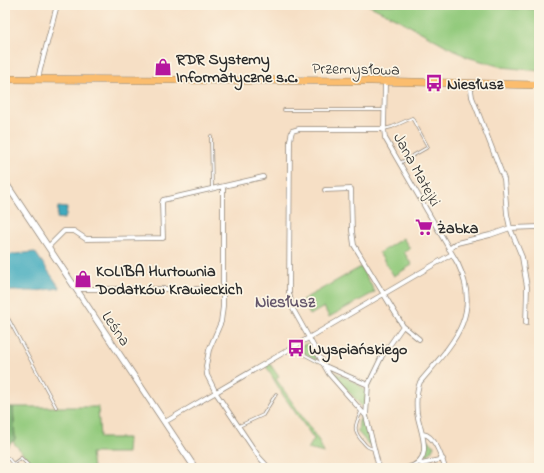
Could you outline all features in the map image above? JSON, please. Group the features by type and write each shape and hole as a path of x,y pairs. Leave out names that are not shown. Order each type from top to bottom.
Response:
{"main road":[{"name":"Przemysłowa","path":"5,79 385,82 539,85"}],"street":[{"path":"38,80 57,5"},
{"path":"5,79 5,92"},
{"name":"Jana Matejki","path":"385,82 385,138 452,254 464,278 466,294 466,311 464,321 455,339 420,382 417,391 417,412 425,441 422,457 418,462"},
{"path":"470,83 472,97 504,179 507,214 510,228 522,257 526,279 526,323"},
{"path":"366,416 329,374 292,309 289,293 290,140 292,131 299,129 384,129"},
{"path":"48,248 64,231 74,231 86,239 163,238 163,200 223,188 263,177"},
{"name":"Leśna","path":"5,182 195,468"},
{"path":"223,188 223,306 221,322 209,350 206,366 207,375 216,393 259,457 270,468"},
{"path":"325,190 351,189 352,231 354,245 403,326 419,339"},
{"path":"449,249 457,244 510,228 539,227"},
{"path":"165,422 452,254"},
{"path":"76,289 200,289"},
{"path":"379,468 366,416 368,385 382,356 403,326"},
{"path":"325,366 368,385"},
{"path":"423,434 427,435 438,448 445,468"},
{"path":"406,468 413,466 418,462 422,464 442,459"}],"lane":[{"path":"284,110 385,110"},
{"path":"384,129 412,118 428,147 399,163"},
{"path":"211,136 212,190"},
{"path":"5,317 9,320 56,406"},
{"path":"292,348 325,366"},
{"path":"239,426 263,415 276,394"},
{"path":"361,410 355,430 357,436 368,448 374,449"},
{"path":"5,461 8,458 13,464 21,458 31,468"}],"green space":[{"path":"368,5 478,5 515,9 539,9 539,71 502,67 467,57"},
{"path":"403,238 410,249 404,252 412,265 394,276 379,253"},
{"path":"361,267 375,292 329,317 324,307 310,315 302,300"},
{"path":"306,344 310,345 318,362 300,350 299,347"},
{"path":"270,364 279,377 276,379 319,441 324,453 308,449 314,439 283,395 266,366"},
{"path":"331,371 351,380 364,390 366,396 364,409"},
{"path":"5,407 13,407 15,439 5,449"},
{"path":"13,407 98,407 100,438 128,438 127,453 91,453 93,468 35,468 13,442 15,439"},
{"path":"362,415 371,446 358,432 359,421"},
{"path":"427,438 434,446 430,453 426,455 425,454"}],"water":[{"path":"58,207 67,208 64,219 57,218"},
{"path":"35,252 60,288 37,291 5,291 5,255"}],"place":[{"name":"RDR Systemy Informatyczne s.c.","path":"163,67"},
{"name":"Niesłusz","path":"434,83"},
{"name":"Żabka","path":"424,227"},
{"name":"KOLIBA Hurtownia Dodatków Krawieckich","path":"83,279"},
{"name":"Wyspiańskiego","path":"296,348"}],"district":[{"name":"Niesłusz","path":"285,301"}]}
